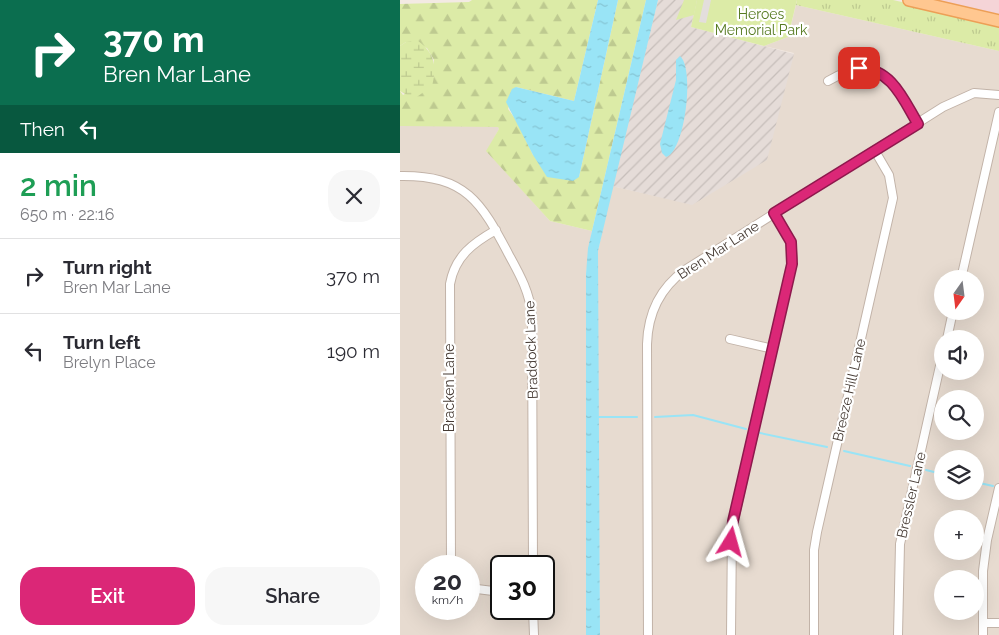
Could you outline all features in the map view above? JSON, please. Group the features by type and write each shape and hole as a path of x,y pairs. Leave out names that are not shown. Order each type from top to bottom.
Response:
{"main road":[{"path":"909,0 999,21"}],"street":[{"path":"828,81 854,69 868,69 878,72 894,84 918,124"},
{"name":"Bren Mar Lane","path":"648,635 647,344 651,316 661,294 677,275 965,96 982,92 999,95"},
{"path":"962,270 999,112"},
{"name":"Breeze Hill Lane","path":"814,635 814,554 816,532 893,198 889,175 875,151"},
{"name":"Braddock Lane","path":"400,176 426,176 454,186 481,206 496,230 524,284 531,304 533,555"},
{"path":"731,635 732,529 793,254 789,237 774,213"},
{"name":"Bracken Lane","path":"450,555 450,284 453,271 464,252 496,230"},
{"path":"730,339 773,349"},
{"name":"Bressler Lane","path":"898,635 900,544 937,380"},
{"path":"983,635 983,571 995,522 999,488"},
{"path":"533,620 534,635"},
{"path":"983,623 999,623"}],"shaded area":[{"path":"658,0 697,0 691,27 794,54 767,160 692,205 612,186"},
{"path":"704,0 711,0 706,23 699,22"},
{"path":"931,0 999,0 999,17"},
{"path":"796,5 999,51 999,635 600,635 597,284 598,251 612,186 692,204 794,53 764,46 788,37"},
{"path":"400,126 498,126 499,129 487,151 550,221 592,231 586,274 586,635 400,635"}],"green space":[{"path":"472,0 598,0 574,101 516,87 508,109 516,120 533,155 579,177 618,0 646,0 592,231 550,221 486,151 499,129 498,127 400,126 400,91 403,95 434,77 434,60 427,48 406,42 400,46 400,4 469,2"},
{"path":"684,0 697,0 694,15 676,20"},
{"name":"Heroes Memorial Park","path":"697,0 797,0 788,37 764,46 691,27"},
{"path":"797,0 893,0 999,24 999,51 796,5"},
{"path":"418,41 428,50 431,56 434,73 432,86 414,99 400,91 400,46 406,42"}],"water":[{"path":"598,0 618,0 579,177 573,181 547,177 533,155 506,102 512,89 516,87 574,101"},
{"path":"646,0 658,0 598,251 600,635 586,635 586,274 588,248"},
{"path":"680,56 687,76 686,109 678,141 673,152 666,157 662,153 660,144 676,80 676,60"}],"waterway":[{"path":"655,417 693,415 746,429"},
{"path":"597,417 637,417"},
{"path":"760,433 827,447"},
{"path":"844,451 910,466"},
{"path":"926,470 934,472"},
{"path":"984,484 993,486"}],"route":[{"path":"731,542 733,521 792,264 793,250 791,242 774,213 918,124 890,80 873,70 859,68"}]}
